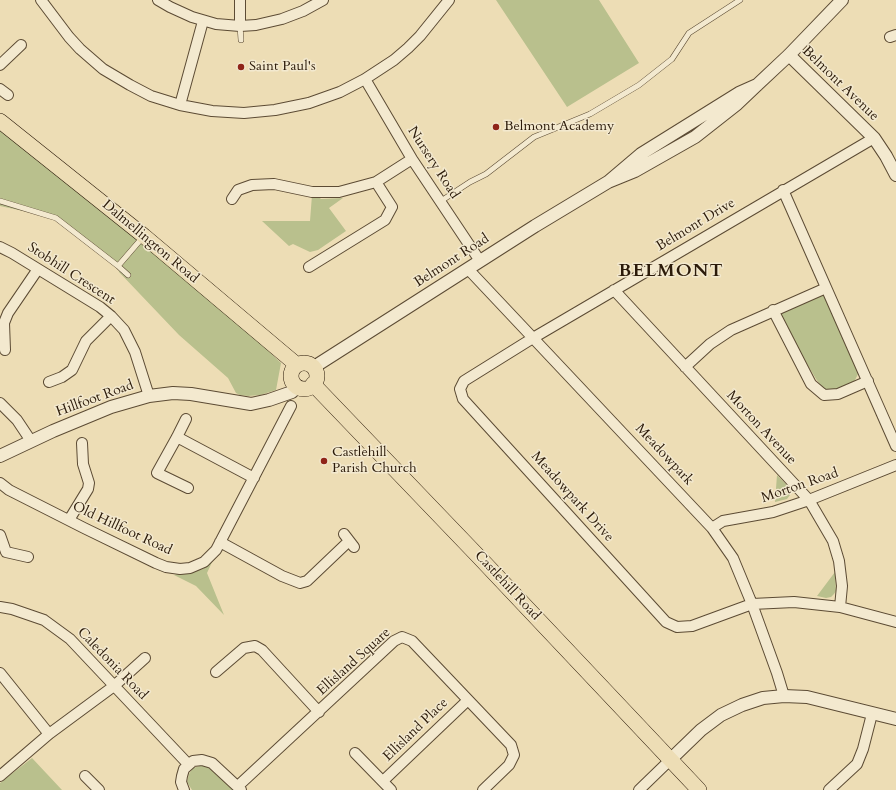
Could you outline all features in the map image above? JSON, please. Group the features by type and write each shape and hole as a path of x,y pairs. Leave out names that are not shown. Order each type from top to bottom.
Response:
{"main road":[{"name":"Dalmellington Road","path":"0,121 144,236 297,365"},
{"path":"304,363 314,367 317,376 310,387 304,388 297,386 293,382 293,370 297,365 304,363"},
{"name":"Castlehill Road","path":"313,384 699,790"}],"street":[{"path":"41,0 69,37 85,54 104,69 137,89 180,105 228,112 275,110 297,106 327,97 365,80 408,48 420,36 449,0"},
{"path":"158,0 181,13 203,21 216,24 240,26 256,25 282,19 303,11 323,0"},
{"path":"240,0 240,26"},
{"name":"Belmont Road","path":"314,367 535,226 608,182 635,171 695,136 737,104 842,0"},
{"path":"180,105 203,21"},
{"path":"0,65 21,44"},
{"name":"Belmont Avenue","path":"788,55 874,138 896,175"},
{"name":"Nursery Road","path":"365,80 412,159 480,261"},
{"name":"Belmont Drive","path":"534,338 783,190 874,138"},
{"path":"232,199 238,190 252,185 274,184 312,192 339,192 376,182 412,159"},
{"path":"309,267 385,220 392,207 376,182"},
{"path":"783,190 896,446"},
{"name":"Stobhill Crescent","path":"0,247 100,307 111,316 124,330 135,352 149,396"},
{"path":"5,350 4,326 8,313 38,269"},
{"name":"Meadowpark","path":"468,269 712,528 733,558 752,604 784,696"},
{"path":"685,367 710,344 731,330 773,310 826,288"},
{"name":"Morton Avenue","path":"614,290 809,500 833,541 842,586 840,607"},
{"path":"773,310 811,384 824,395 838,394 868,381"},
{"path":"49,382 62,377 72,370 75,354 111,316"},
{"path":"4,326 15,325"},
{"name":"Meadowpark Drive","path":"534,338 464,381 460,389 463,399 666,622 677,628 692,626 752,604 794,602 840,607 896,622"},
{"name":"Hillfoot Road","path":"0,456 110,407 149,396 173,393 191,394 251,404 269,400 292,392 297,386"},
{"path":"0,402 17,420 31,441"},
{"name":"Old Hillfoot Road","path":"1,487 156,563 166,567 180,569 190,568 204,562 216,550 290,406"},
{"path":"186,419 157,472 188,488"},
{"path":"177,437 254,478"},
{"path":"69,520 88,490 89,483 83,464 82,443"},
{"path":"83,460 93,457"},
{"name":"Morton Road","path":"712,528 723,521 773,512 809,500 896,465"},
{"path":"0,535 6,552 28,557"},
{"path":"220,542 282,576 300,583 307,581 349,540"},
{"name":"Caledonia Road","path":"0,607 12,609 44,620 70,638 188,764"},
{"name":"Ellisland Square","path":"240,788 394,641 402,637 412,641 511,745 514,755 509,765 483,790"},
{"path":"216,672 244,648 255,646 262,650 319,712"},
{"path":"0,776 49,734 114,686 145,658"},
{"path":"0,673 49,734"},
{"path":"639,790 701,730 722,715 742,705 763,698 784,696 807,697 896,720"},
{"name":"Ellisland Place","path":"383,781 468,700"},
{"path":"828,790 856,764 863,749 872,714"},
{"name":"Ellisland Place","path":"355,753 391,790"},
{"path":"184,790 181,782 184,769 188,764 196,760 212,762 240,788"},
{"path":"86,776 99,790"}],"lane":[{"path":"440,201 486,174 534,137 590,114 639,84 672,59 689,33 740,0"},
{"path":"240,26 241,40"},
{"path":"0,201 56,218 128,275"},
{"path":"118,266 144,236"}],"green space":[{"path":"496,0 599,0 639,63 567,107"},
{"path":"0,121 257,340 281,363 276,390 260,395 248,396 236,393 228,378 179,335 119,272 118,265 56,218 0,206"},
{"path":"312,195 317,195 321,199 343,198 329,208 346,231 318,250 310,252 293,244 289,246 262,221 310,221"},
{"path":"822,294 827,298 859,372 854,382 833,392 824,390 816,379 782,321 781,313"},
{"path":"777,475 790,488 790,495 787,499 775,502"},
{"path":"213,560 207,573 224,615 196,586 174,575 203,569"},
{"path":"835,572 836,591 834,594 831,597 826,598 817,596"},
{"path":"32,758 62,790 0,790 0,783"},
{"path":"203,765 210,767 234,790 192,790 187,782 189,774 193,768"}],"place":[{"name":"Saint Paul's","path":"241,67"},
{"name":"Belmont Academy","path":"496,127"},
{"name":"Castlehill Parish Church","path":"324,461"}],"district":[{"name":"BELMONT","path":"671,272"}]}
